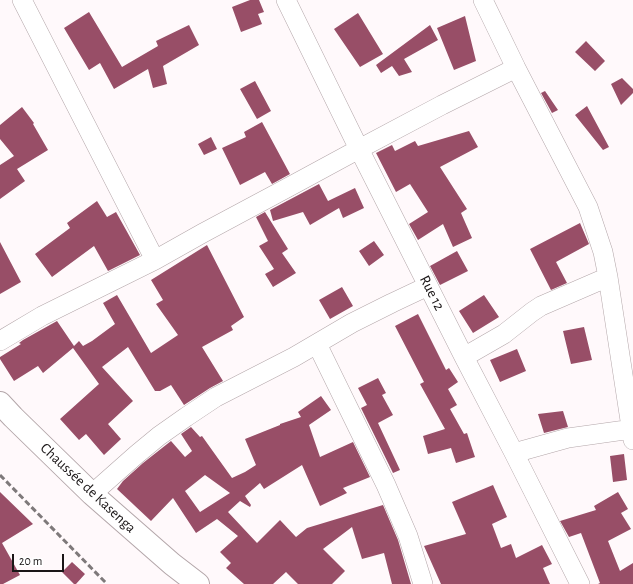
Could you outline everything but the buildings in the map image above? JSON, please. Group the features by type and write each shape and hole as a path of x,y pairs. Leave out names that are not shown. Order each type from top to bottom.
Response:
{"main road":[{"name":"Chaussée de Kasenga","path":"0,403 92,494 172,564 198,584"}],"street":[{"path":"22,0 155,260"},
{"name":"Rue 12","path":"286,0 359,149 580,584"},
{"path":"483,0 516,68 588,207 603,252 608,277 633,433 568,438 514,453"},
{"path":"0,341 42,316 155,260 359,149 516,68"},
{"path":"464,357 504,334 541,306 608,277"},
{"path":"92,494 136,455 186,417 216,397 294,357 385,306 428,286"},
{"path":"317,344 396,506 408,536 423,584"}],"railway":[{"path":"0,475 107,584"}]}
